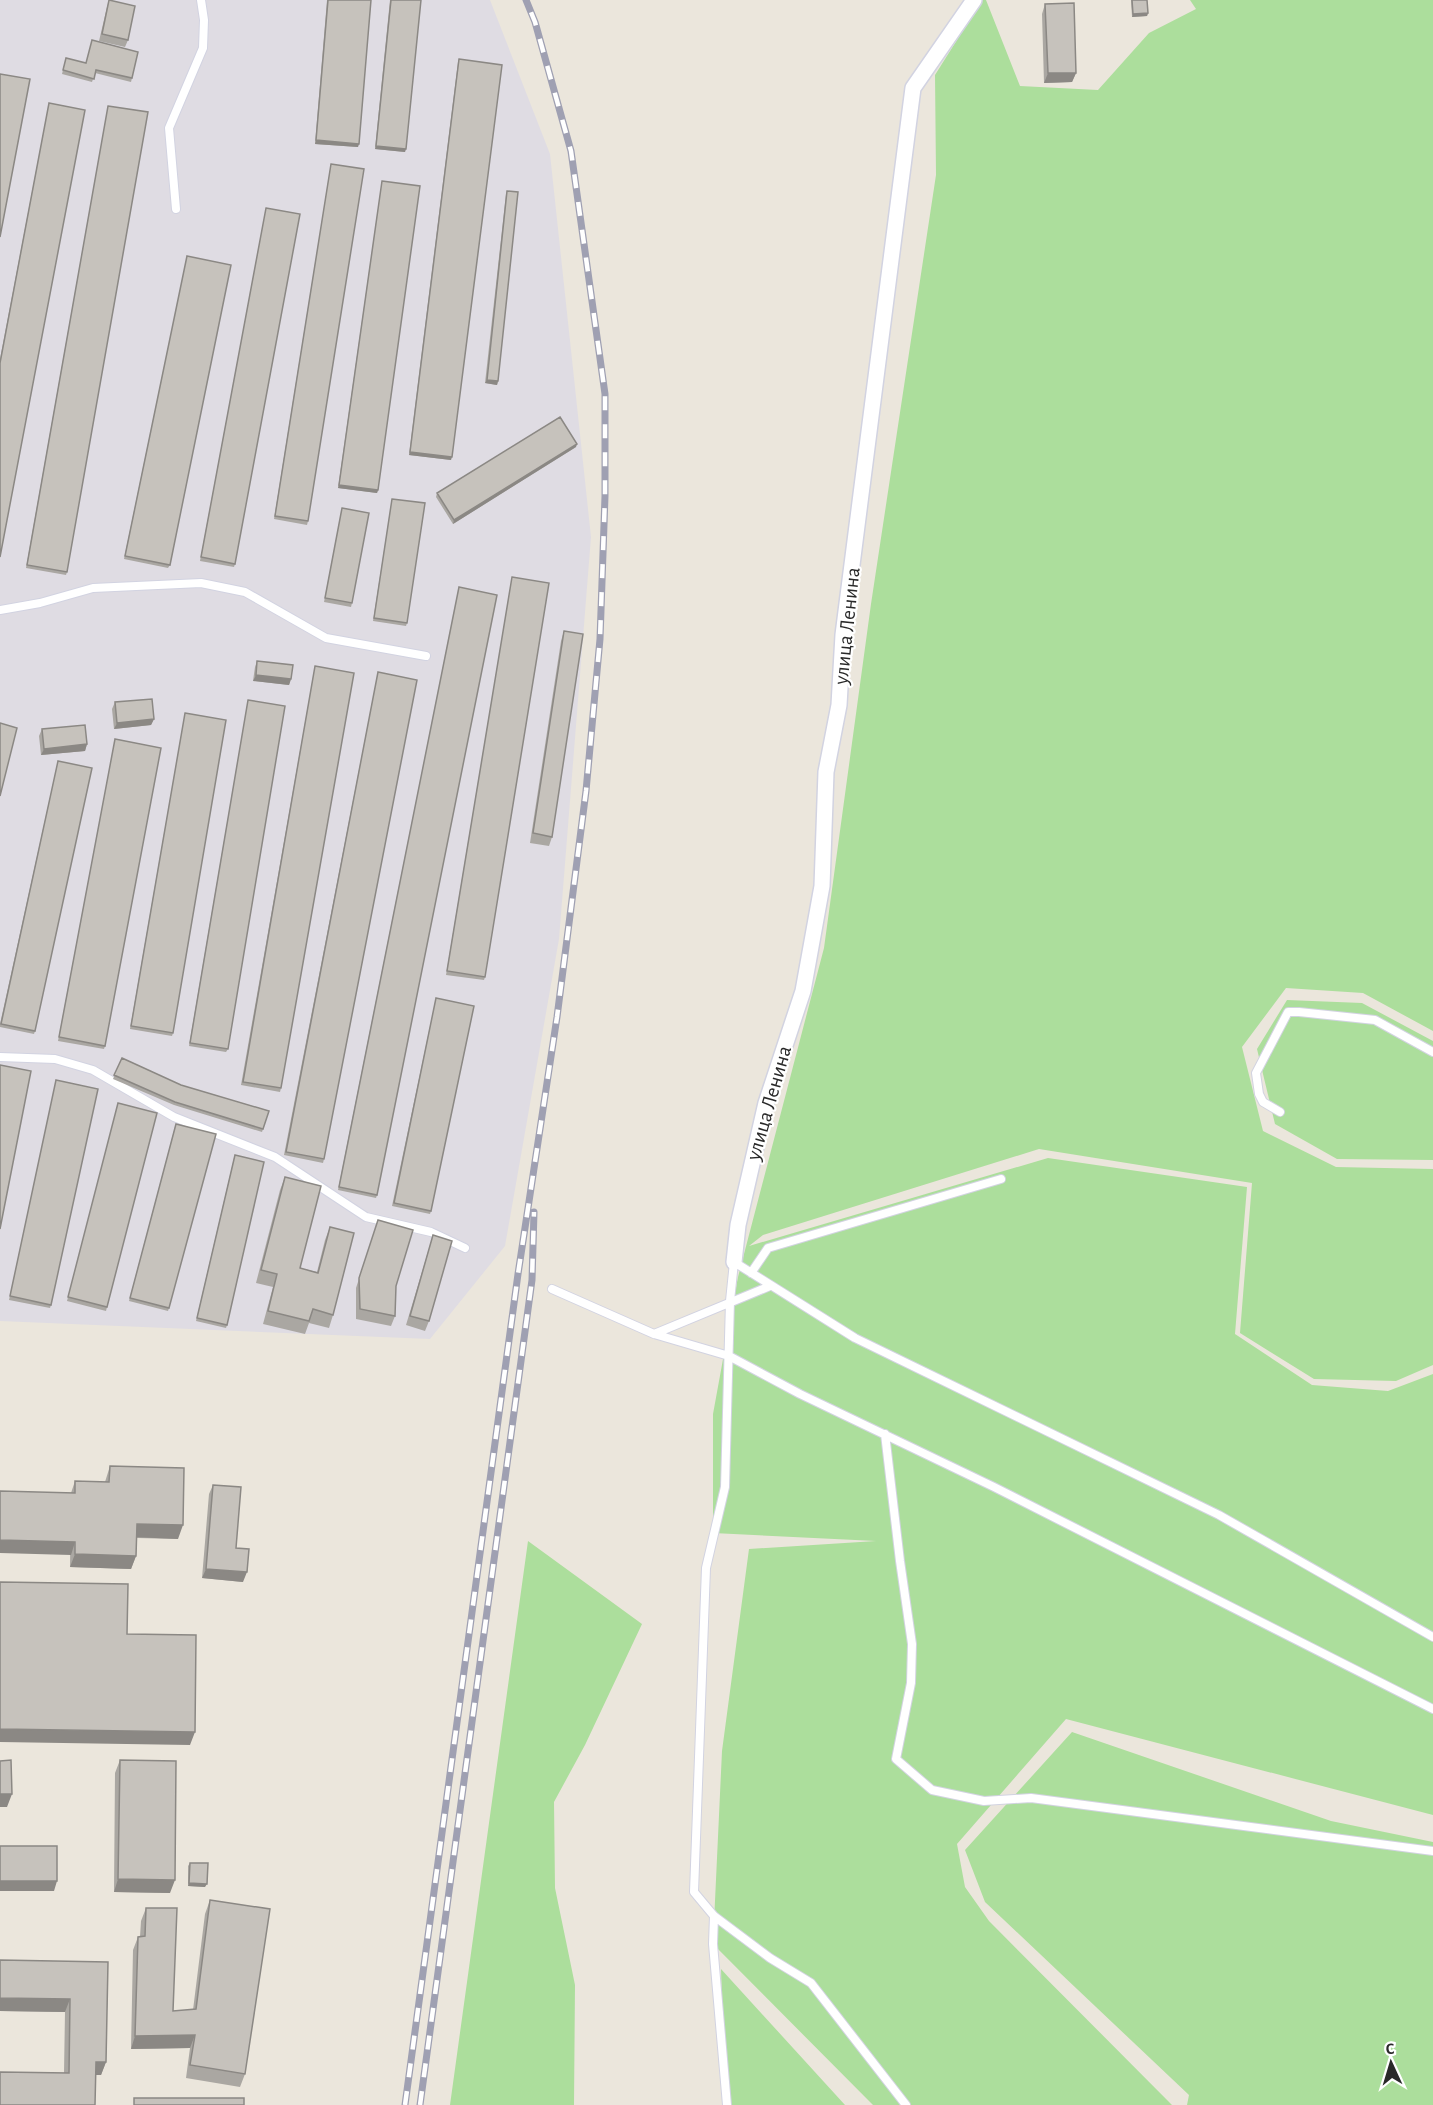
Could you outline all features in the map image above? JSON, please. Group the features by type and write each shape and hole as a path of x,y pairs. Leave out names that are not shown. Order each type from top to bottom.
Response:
{"street":[{"name":"улица Ленина","path":"734,1262 738,1225 766,1103 803,991 822,886 826,772 839,705 843,634 913,88 974,0"}],"lane":[{"path":"176,209 169,128 203,48 204,20 201,0"},
{"path":"0,610 40,603 93,588 201,584 245,592 326,638 426,656"},
{"path":"1280,1112 1263,1102 1259,1094 1256,1073 1288,1012 1374,1020 1433,1052"},
{"path":"0,1057 55,1059 93,1070 174,1117 275,1157 366,1217 431,1232 465,1248"},
{"path":"751,1273 768,1248 1001,1179"},
{"path":"906,2105 811,1983 770,1959 714,1916 694,1892 706,1568 725,1487 730,1301 734,1262 855,1338 1219,1515 1433,1637"},
{"path":"654,1334 770,1286"},
{"path":"552,1289 654,1334 729,1356 800,1394 1005,1492 1433,1709"},
{"path":"885,1434 912,1644 911,1683 896,1759 932,1790 984,1801 1031,1798 1433,1851"},
{"path":"714,1916 713,1944 727,2105"}],"shaded area":[{"path":"0,0 490,0 550,154 591,537 559,939 505,1246 430,1339 0,1321"}],"green space":[{"path":"982,0 986,0 1020,86 1098,90 1149,33 1196,9 1190,0 1433,0 1433,1031 1363,993 1286,988 1242,1047 1263,1131 1336,1167 1433,1169 1433,1365 1396,1381 1314,1379 1240,1333 1252,1183 1039,1149 763,1235 749,1246 1048,1158 1247,1187 1235,1334 1312,1385 1388,1391 1433,1374 1433,1815 1066,1719 957,1844 965,1887 989,1921 1172,2105 873,2105 713,1944 722,1751 749,1549 876,1541 713,1533 713,1414 738,1277 824,948 871,604 936,175 935,75"},
{"path":"1287,1000 1362,1003 1433,1041 1433,1160 1337,1159 1275,1124 1257,1049"},
{"path":"528,1541 642,1624 585,1745 554,1802 555,1888 575,1985 574,2105 450,2105"},
{"path":"1072,1732 1331,1821 1433,1842 1433,2105 1187,2105 1189,2095 985,1902 965,1850"},
{"path":"721,1969 845,2105 725,2105"}],"building":[{"path":"109,0 135,6 128,40 102,34"},
{"path":"328,0 371,0 359,144 316,140"},
{"path":"391,0 421,0 406,149 376,146"},
{"path":"1132,0 1147,0 1148,13 1133,14"},
{"path":"1074,3 1076,73 1048,73 1045,4"},
{"path":"92,40 138,52 132,78 96,70 94,79 63,70 66,58 86,63"},
{"path":"459,59 502,65 452,457 410,452"},
{"path":"0,74 30,79 0,237"},
{"path":"49,103 85,110 0,557 0,363"},
{"path":"108,106 148,112 67,572 27,565"},
{"path":"331,164 364,169 308,521 275,516"},
{"path":"382,181 420,186 378,490 339,485"},
{"path":"507,191 518,192 498,381 487,380"},
{"path":"266,208 300,214 235,564 201,557"},
{"path":"187,256 231,265 170,565 125,556"},
{"path":"560,417 577,444 454,520 437,493"},
{"path":"392,499 425,503 407,623 374,618"},
{"path":"342,508 369,513 352,603 325,598"},
{"path":"512,577 549,583 485,977 447,971"},
{"path":"459,587 497,595 377,1195 339,1187"},
{"path":"564,631 583,634 552,837 533,833"},
{"path":"257,661 293,665 291,679 256,675"},
{"path":"315,666 354,673 281,1088 243,1082"},
{"path":"378,672 417,680 324,1159 286,1152"},
{"path":"152,699 154,719 117,723 115,702"},
{"path":"248,700 285,706 228,1049 190,1043"},
{"path":"185,713 226,720 173,1033 131,1026"},
{"path":"0,723 17,728 0,796"},
{"path":"85,725 87,744 44,749 42,729"},
{"path":"115,739 161,748 105,1046 59,1037"},
{"path":"58,761 92,768 35,1031 1,1024"},
{"path":"436,998 474,1006 431,1211 394,1203"},
{"path":"122,1058 181,1085 269,1111 263,1129 175,1102 114,1075"},
{"path":"0,1065 31,1071 0,1229"},
{"path":"56,1080 98,1089 51,1305 10,1296"},
{"path":"118,1103 157,1113 107,1307 68,1297"},
{"path":"176,1124 216,1134 169,1308 130,1298"},
{"path":"235,1155 264,1162 227,1325 197,1318"},
{"path":"285,1177 321,1186 300,1268 318,1273 330,1227 354,1233 333,1315 313,1309 309,1321 268,1311 277,1274 261,1270"},
{"path":"378,1220 413,1230 396,1286 395,1316 360,1309 359,1278"},
{"path":"433,1235 452,1241 429,1321 410,1316"},
{"path":"110,1466 184,1468 183,1525 137,1524 136,1556 75,1554 75,1542 0,1540 0,1491 75,1493 75,1481 109,1482"},
{"path":"213,1485 241,1487 236,1548 249,1549 247,1572 206,1569"},
{"path":"0,1582 128,1584 127,1634 196,1635 195,1732 0,1729"},
{"path":"11,1760 12,1794 0,1794 0,1761"},
{"path":"120,1760 176,1761 175,1880 118,1879"},
{"path":"0,1846 57,1846 57,1881 0,1881"},
{"path":"190,1863 208,1863 207,1884 189,1883"},
{"path":"210,1900 270,1909 245,2074 190,2065 195,2035 135,2036 138,1937 145,1936 146,1908 177,1908 173,2011 196,2009"},
{"path":"0,1960 108,1962 106,2062 96,2062 95,2105 0,2105 0,2072 69,2073 70,1999 0,1998"},
{"path":"134,2098 244,2098 244,2105 134,2105"}],"railway":[{"path":"405,2105 518,1274 557,1017 586,791 600,639 605,496 605,394 571,151 535,22 526,0"},
{"path":"420,2105 532,1280 534,1212"}]}
